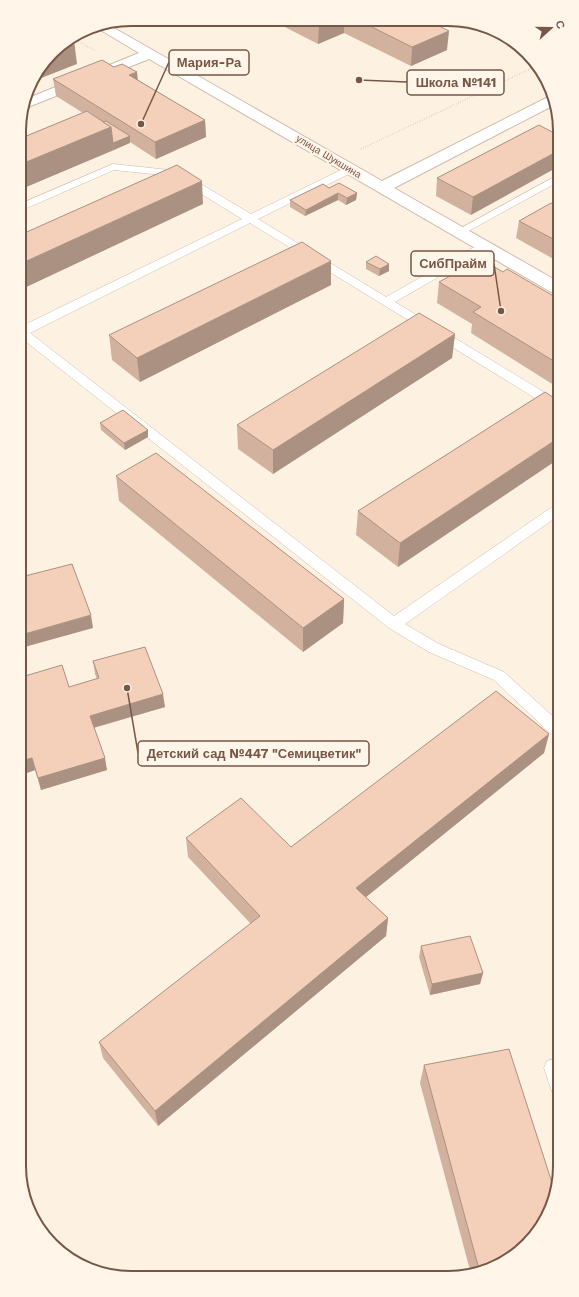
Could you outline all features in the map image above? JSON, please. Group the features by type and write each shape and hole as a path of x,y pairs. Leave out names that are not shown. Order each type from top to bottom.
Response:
{"street":[{"name":"улица Шукшина","path":"107,29 553,286"},
{"path":"31,102 151,53"},
{"path":"382,188 548,102"}],"lane":[{"path":"26,205 113,167 175,173 553,404"},
{"path":"26,330 352,169"},
{"path":"459,232 553,181"},
{"path":"386,302 484,246"},
{"path":"26,336 394,624 434,648 499,676 553,725"},
{"path":"394,624 553,513"}],"path":[{"path":"337,160 531,67"}],"building":[{"path":"370,26 439,26 449,31 412,47"},
{"path":"102,60 114,67 122,64 137,72 129,75 205,120 155,142 53,79"},
{"path":"87,111 111,127 26,162 26,136"},
{"path":"106,121 130,136 113,143 111,127 103,122"},
{"path":"539,125 553,132 553,154 473,197 437,178"},
{"path":"177,165 202,181 26,261 26,232"},
{"path":"339,183 357,193 347,198 338,193 306,210 290,200 323,184 329,188"},
{"path":"551,203 553,204 553,239 519,221"},
{"path":"302,242 331,261 137,358 109,335"},
{"path":"376,256 389,264 380,269 366,262"},
{"path":"481,259 503,272 507,269 553,296 553,361 473,312 481,307 439,282"},
{"path":"419,313 455,334 273,450 237,425"},
{"path":"545,392 553,397 553,442 400,543 358,511"},
{"path":"123,410 148,430 124,443 100,423"},
{"path":"156,453 344,599 303,628 116,476"},
{"path":"72,564 91,615 26,634 26,576"},
{"path":"145,647 163,694 90,716 105,758 38,778 32,758 26,760 26,676 62,665 69,687 99,678 93,661"},
{"path":"496,691 549,734 356,888 388,918 155,1111 99,1042 260,916 186,838 241,798 291,847"},
{"path":"470,936 483,973 432,984 421,946"},
{"path":"509,1049 552,1182 545,1206 539,1218 527,1235 517,1245 500,1257 478,1266 424,1065"}],"place":[{"name":"Школа №141","path":"359,80"},
{"name":"Мария-Ра","path":"141,124"},
{"name":"СибПрайм","path":"501,311"},
{"name":"Детский сад №447 \"Семицветик\"","path":"127,688"}]}
